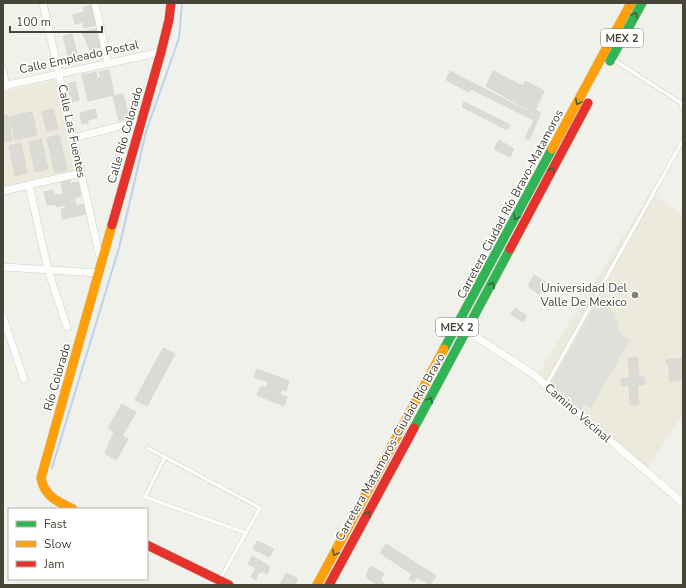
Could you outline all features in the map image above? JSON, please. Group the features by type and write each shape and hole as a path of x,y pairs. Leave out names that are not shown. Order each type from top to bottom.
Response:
{"main road":[{"name":"Calle Río Colorado","path":"99,273 161,52 169,20 171,3"},
{"name":"Carretera Ciudad Río Bravo-Matamoros","path":"317,585 504,239 600,71 631,3"},
{"name":"Carretera Matamoros-Ciudad Río Bravo","path":"331,582 513,244 600,71 611,59 642,3"},
{"path":"504,239 513,244"},
{"name":"Río Colorado","path":"71,508 48,496 43,488 41,478 99,273"},
{"path":"394,445 402,450"},
{"path":"148,545 229,585"},
{"path":"324,573 331,582"}],"street":[{"name":"Calle Las Fuentes","path":"44,3 99,254 103,258"},
{"path":"97,3 108,63"},
{"name":"Calle Empleado Postal","path":"5,86 161,52"},
{"path":"3,71 5,86"},
{"path":"74,138 141,121"},
{"path":"3,191 81,173"},
{"path":"29,185 48,270 67,327"},
{"path":"3,268 99,273"},
{"path":"4,320 24,379"},
{"name":"Camino Vecinal","path":"467,331 533,374 683,503"}],"lane":[{"path":"611,59 681,103 683,110"},
{"path":"548,382 683,140"},
{"path":"148,448 260,508 219,580"},
{"path":"165,457 145,497 246,533"}],"shaded area":[{"path":"55,80 75,170 3,186 3,92"},
{"name":"Universidad Del Valle De Mexico","path":"650,193 683,215 683,414 646,470 537,375"},
{"path":"597,302 615,313 614,317 617,320 620,334 630,340 591,408 585,405 581,410 551,383"}],"building":[{"path":"93,5 97,25 84,28 83,22 75,24 73,15 84,12 83,7"},
{"path":"98,28 103,46 90,50 82,32"},
{"path":"72,34 79,61 70,63 63,36"},
{"path":"109,70 114,95 88,101 82,75 96,72 97,78 101,77 99,72"},
{"path":"450,71 539,117 529,140 525,138 534,120 471,89 469,92 446,80"},
{"path":"493,71 523,86 525,81 544,91 535,110 541,113 539,116 486,86"},
{"path":"75,82 79,100 71,102 67,84"},
{"path":"123,94 129,118 119,121 113,96"},
{"path":"464,102 510,125 507,130 462,107"},
{"path":"53,109 58,129 47,131 42,112"},
{"path":"95,109 97,118 88,120 88,123 82,124 80,113"},
{"path":"32,112 37,135 15,140 9,117"},
{"path":"7,115 12,140 3,142 3,116"},
{"path":"59,135 67,170 55,173 47,138"},
{"path":"41,139 48,169 35,172 29,142"},
{"path":"499,140 514,149 510,157 494,149"},
{"path":"21,143 27,173 15,176 9,146"},
{"path":"70,180 76,206 84,204 86,214 63,219 61,209 66,208 65,205 57,207 55,195 63,194 61,182"},
{"path":"78,182 81,196 75,198 72,183"},
{"path":"53,190 56,204 47,205 44,192"},
{"path":"534,275 546,282 539,294 530,288 529,284"},
{"path":"515,308 527,316 523,322 511,314"},
{"path":"163,348 175,354 147,406 135,400"},
{"path":"637,357 639,377 644,377 645,384 637,385 639,405 630,405 629,385 622,386 621,378 630,378 628,358"},
{"path":"683,358 683,380 670,382 669,365 667,365 666,360"},
{"path":"257,369 289,381 286,391 282,389 280,394 287,397 284,406 257,395 261,386 266,388 268,382 254,377"},
{"path":"122,404 136,412 122,436 128,439 116,460 105,453 114,432 108,428"},
{"path":"257,541 274,549 269,557 253,549"},
{"path":"386,544 436,576 430,585 417,577 414,582 409,579 412,574 380,553"},
{"path":"252,556 270,567 267,574 262,571 261,573 258,572 256,580 251,577 256,568 248,564"},
{"path":"371,566 384,574 380,581 384,583 383,585 379,585 368,579 366,575"},
{"path":"286,573 298,579 295,585 280,585"}],"waterway":[{"path":"52,468 119,248 146,132 179,38 182,3"}],"traffic: fast":[{"path":"610,61 642,3"},
{"path":"444,349 552,149"},
{"path":"414,428 510,249"}],"traffic: slow":[{"path":"552,149 631,3"},
{"path":"71,508 52,498 45,489 41,478 112,225"},
{"path":"317,585 444,349"}],"traffic: jam":[{"path":"112,225 161,52 169,20 171,3"},
{"path":"510,249 588,103"},
{"path":"329,585 414,428"},
{"path":"148,545 229,585"}],"place":[{"name":"Universidad Del Valle De Mexico","path":"635,295"}]}
